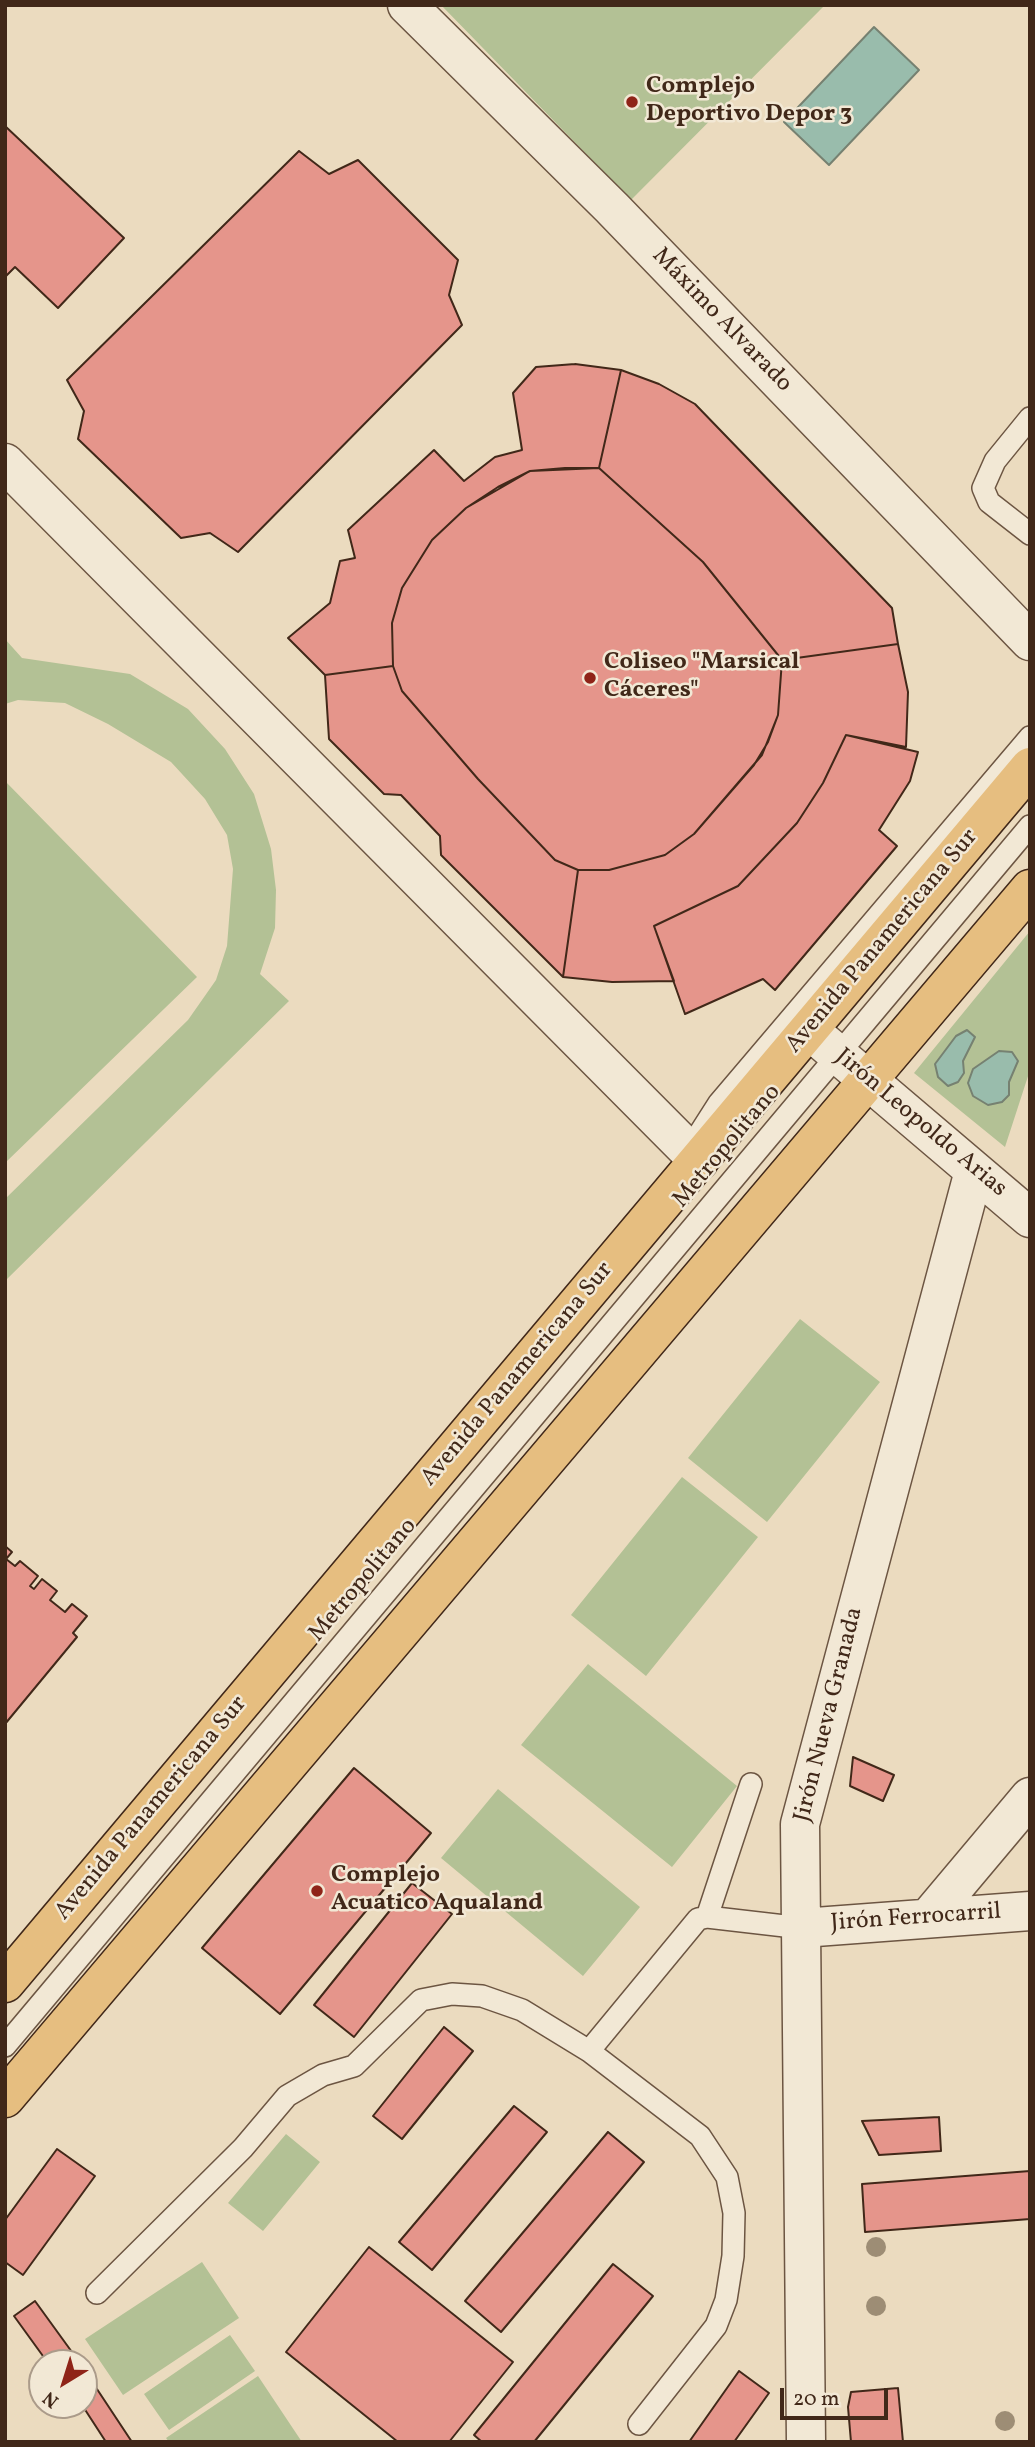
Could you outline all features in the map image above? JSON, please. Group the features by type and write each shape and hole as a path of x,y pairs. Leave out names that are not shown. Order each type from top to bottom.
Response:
{"main road":[{"name":"Avenida Panamericana Sur","path":"5,1983 693,1156 809,1031 1030,767"},
{"path":"5,2098 853,1068 1030,889"}],"street":[{"name":"Máximo Alvarado","path":"407,5 612,208 1030,641"},
{"path":"5,463 693,1156"},
{"name":"Jirón Leopoldo Arias","path":"809,1031 1030,1218"},
{"name":"Jirón Nueva Granada","path":"806,2442 800,1824 974,1171"},
{"path":"930,1916 1030,1797"},
{"name":"Jirón Ferrocarril","path":"802,1928 930,1916 1030,1911"}],"lane":[{"path":"1030,418 995,461 983,488 989,502 1030,534"},
{"path":"693,1156 719,1103 1030,737"},
{"name":"Metropolitano","path":"5,2046 853,1068 1030,826"},
{"path":"707,1917 751,1784"},
{"path":"589,2051 691,1925 707,1917 802,1928"},
{"path":"97,2293 243,2148 287,2096 323,2075 354,2066 421,2000 452,1994 482,1996 522,2010 589,2051 700,2136 727,2177 734,2213 733,2256 726,2300 716,2326 639,2424"}],"shaded area":[{"name":"Complejo Deportivo Depor 3","path":"441,5 825,5 631,200"},
{"path":"874,27 919,70 829,165 784,122"},
{"path":"5,639 22,658 130,674 188,709 225,749 254,794 271,849 276,890 275,928 260,974 289,1001 5,1281 5,1199 188,1020 216,980 227,946 233,869 227,835 205,799 171,762 108,724 65,703 18,700 5,704"},
{"path":"5,781 197,977 5,1163"},
{"path":"1030,931 1030,1070 1005,1147 914,1073"},
{"path":"967,1030 975,1037 963,1061 964,1073 958,1082 948,1086 938,1077 935,1064 956,1036"},
{"path":"999,1051 1012,1052 1018,1061 1009,1082 1009,1095 1002,1102 988,1105 973,1096 968,1083 973,1069"},
{"path":"800,1319 880,1382 767,1522 688,1458"},
{"path":"682,1477 758,1537 646,1676 571,1615"},
{"path":"588,1664 737,1786 672,1867 521,1745"},
{"path":"498,1789 640,1907 583,1976 441,1858"},
{"path":"286,2134 320,2162 263,2231 228,2203"},
{"path":"202,2262 239,2318 123,2395 98,2358 98,2349 92,2349 85,2339"},
{"path":"230,2335 255,2371 169,2430 144,2394"},
{"path":"258,2376 302,2442 169,2442 166,2438"}],"building":[{"path":"5,126 124,238 58,308 15,267 5,277"},
{"path":"299,151 329,174 358,160 458,260 449,295 462,325 238,552 210,533 181,538 78,439 84,411 67,380"},
{"path":"575,364 621,370 599,468 530,471 466,508 432,540 402,588 392,623 393,666 325,675 288,638 330,603 340,561 355,558 348,530 434,450 464,481 495,457 522,450 513,393 536,367"},
{"path":"621,370 659,384 695,404 892,608 898,644 782,660 703,562 599,468"},
{"name":"Coliseo \"Marsical Cáceres\"","path":"599,468 703,562 782,660 778,715 768,742 754,765 694,834 665,855 609,870 578,870 555,860 478,779 402,691 393,666 392,623 402,588 432,540 466,508 498,487 530,471"},
{"path":"898,644 908,692 906,747 846,735 823,783 797,823 738,886 654,926 674,981 612,982 563,977 578,870 609,870 665,855 694,834 762,755 778,715 782,660"},
{"path":"393,666 402,691 478,779 555,860 578,870 563,977 441,855 440,836 401,795 384,794 329,739 325,675"},
{"path":"846,735 918,752 910,781 879,830 897,846 775,990 763,979 685,1014 654,926 738,886 797,823 823,783"},
{"path":"5,1546 12,1552 6,1559 15,1566 20,1561 38,1576 30,1586 34,1589 42,1579 57,1591 50,1600 65,1612 72,1604 87,1616 73,1633 77,1637 5,1724"},
{"path":"853,1757 894,1775 883,1801 850,1786"},
{"name":"Complejo Acuatico Aqualand","path":"354,1768 431,1833 280,2014 202,1948"},
{"path":"412,1883 452,1914 354,2037 314,2005"},
{"path":"444,2027 473,2051 402,2139 373,2116"},
{"path":"514,2106 547,2132 432,2270 399,2242"},
{"path":"939,2117 941,2151 879,2155 862,2121"},
{"path":"608,2132 644,2162 501,2332 465,2301"},
{"path":"57,2149 95,2176 23,2275 5,2262 5,2220"},
{"path":"1030,2171 1030,2219 865,2232 862,2184"},
{"path":"369,2247 513,2362 449,2442 398,2442 286,2352"},
{"path":"613,2264 653,2296 534,2442 482,2442 474,2435"},
{"path":"35,2301 70,2349 38,2349 14,2316"},
{"path":"739,2371 769,2393 734,2442 689,2442"},
{"path":"898,2388 903,2442 851,2442 848,2407 851,2392"},
{"path":"98,2391 132,2442 106,2442 91,2419 98,2419"}],"place":[{"name":"Complejo Deportivo Depor 3","path":"632,102"},
{"name":"Coliseo \"Marsical Cáceres\"","path":"590,678"},
{"name":"Complejo Acuatico Aqualand","path":"317,1891"}]}
